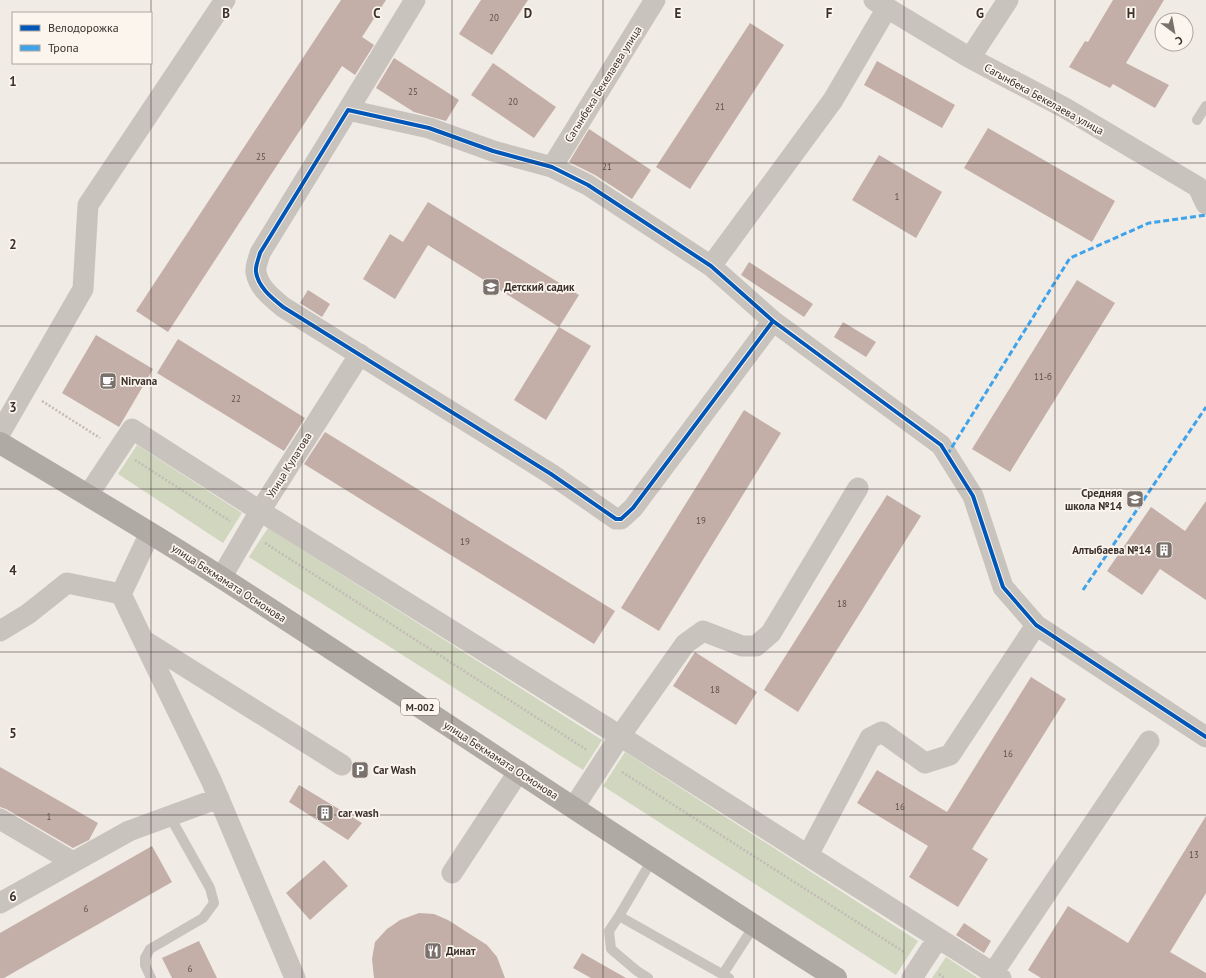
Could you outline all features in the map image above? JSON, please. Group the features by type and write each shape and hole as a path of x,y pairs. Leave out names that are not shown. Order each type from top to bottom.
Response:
{"highway":[{"name":"улица Бекмамата Осмонова","path":"0,443 88,495 221,578 519,771 652,860 836,978"}],"street":[{"path":"0,432 83,289 88,205 225,0"},
{"path":"415,0 260,252 256,271 261,285 270,296 283,307 551,474 616,518 621,518 633,508 773,321"},
{"name":"Сагынбека Бекелаева улица","path":"552,167 655,0"},
{"path":"970,58 1008,0"},
{"path":"711,266 833,100 880,4"},
{"name":"Сагынбека Бекелаева улица","path":"880,4 970,58 1065,108 1198,187 1206,204"},
{"path":"348,110 429,128 492,151 552,167 588,185 711,266 773,321 941,444 973,496 1003,587 1036,626 1206,737"},
{"name":"Улица Кулатова","path":"221,578 260,511 360,354"},
{"path":"88,495 132,429 997,975 1149,741"},
{"path":"574,807 620,736 685,644 703,631 742,646 756,646 771,633 858,488"},
{"path":"121,594 150,533"},
{"path":"0,631 28,614 67,583 121,594"},
{"path":"121,594 219,798 296,978"},
{"path":"808,855 870,738 882,732 925,763 950,755 1036,626"},
{"path":"143,640 342,765"},
{"path":"452,873 519,771"},
{"path":"0,903 129,831 169,815 219,798"},
{"path":"0,819 73,862"},
{"path":"917,971 938,938"}],"lane":[{"path":"1197,120 1206,106"},
{"path":"148,977 145,966 145,958 150,949 203,918 214,903 210,888 169,815"},
{"path":"648,978 637,971 611,949 609,931 652,860"},
{"path":"619,916 726,976 754,926"}],"path":[{"path":"25,390 604,760 917,971 945,978"}],"green space":[{"path":"137,445 242,513 223,543 118,474"},
{"path":"268,528 602,740 583,770 249,557"},
{"path":"625,752 918,941 896,975 603,786"},
{"path":"946,957 978,978 932,978"}],"building":[{"path":"341,0 386,0 362,37 374,45 355,75 342,66 168,332 136,311"},
{"path":"481,0 528,0 492,55 459,34"},
{"path":"1113,0 1164,0 1157,12 1154,12 1154,17 1126,63 1169,85 1155,108 1113,84 1110,88 1069,67 1085,41 1088,42"},
{"path":"750,23 784,45 690,189 656,167"},
{"path":"394,58 459,100 446,121 414,112 376,88"},
{"path":"877,61 955,105 942,128 864,85"},
{"path":"493,63 556,107 534,138 471,95"},
{"path":"988,128 1115,201 1092,242 964,168"},
{"path":"589,129 651,170 632,199 595,175 569,162"},
{"path":"879,155 942,192 916,238 852,200"},
{"path":"428,202 579,295 559,327 428,245 395,299 363,279 390,234 403,242"},
{"path":"749,262 813,304 804,317 741,275"},
{"path":"1077,280 1115,303 1010,472 972,449"},
{"path":"308,290 330,304 322,317 300,303"},
{"path":"843,322 876,342 866,357 834,337"},
{"path":"559,327 591,346 546,420 514,400"},
{"name":"Nirvana","path":"96,335 153,369 119,427 62,393"},
{"path":"178,339 305,418 284,451 157,373"},
{"path":"744,410 781,433 659,631 621,608"},
{"path":"325,432 615,611 594,644 304,464"},
{"path":"887,495 921,516 798,712 764,690"},
{"name":"Алтыбаева №14","path":"1206,501 1206,600 1160,569 1142,595 1107,571 1151,507 1185,531"},
{"path":"695,652 757,692 736,725 673,686"},
{"path":"1031,677 1066,699 972,849 988,859 958,907 909,877 928,846 857,803 877,770 947,812"},
{"path":"0,767 98,823 89,840 73,848 0,807"},
{"name":"car wash","path":"299,785 362,823 348,840 289,802"},
{"path":"1206,816 1206,893 1170,952 1206,973 1206,978 1041,978 1028,970 1068,906 1128,943"},
{"path":"152,846 172,882 4,978 0,978 0,933"},
{"path":"324,860 348,886 310,920 286,893"},
{"name":"Динат","path":"419,913 434,914 448,920 487,945 497,957 505,978 374,978 372,959 375,942 387,929 400,920"},
{"path":"964,923 991,941 984,953 956,935"},
{"path":"199,941 217,978 172,978 162,958"},
{"path":"582,953 626,978 591,978 573,968"}],"marked path":[{"path":"947,455 1070,258 1149,223 1206,215"},
{"path":"1083,590 1206,407"}],"cycle path":[{"path":"773,321 633,508 621,519 616,519 551,474 283,307 270,296 260,283 257,277 256,267 260,253 348,110 429,128 493,151 552,167 588,185 711,266 773,321 941,445 973,496 1003,587 1036,625 1206,737"}],"place":[{"name":"Детский садик","path":"491,287"},
{"name":"Nirvana","path":"108,381"},
{"name":"Средняя школа №14","path":"1135,499"},
{"name":"Алтыбаева №14","path":"1164,550"},
{"name":"Car Wash","path":"360,770"},
{"name":"car wash","path":"325,813"},
{"name":"Динат","path":"433,951"}]}
